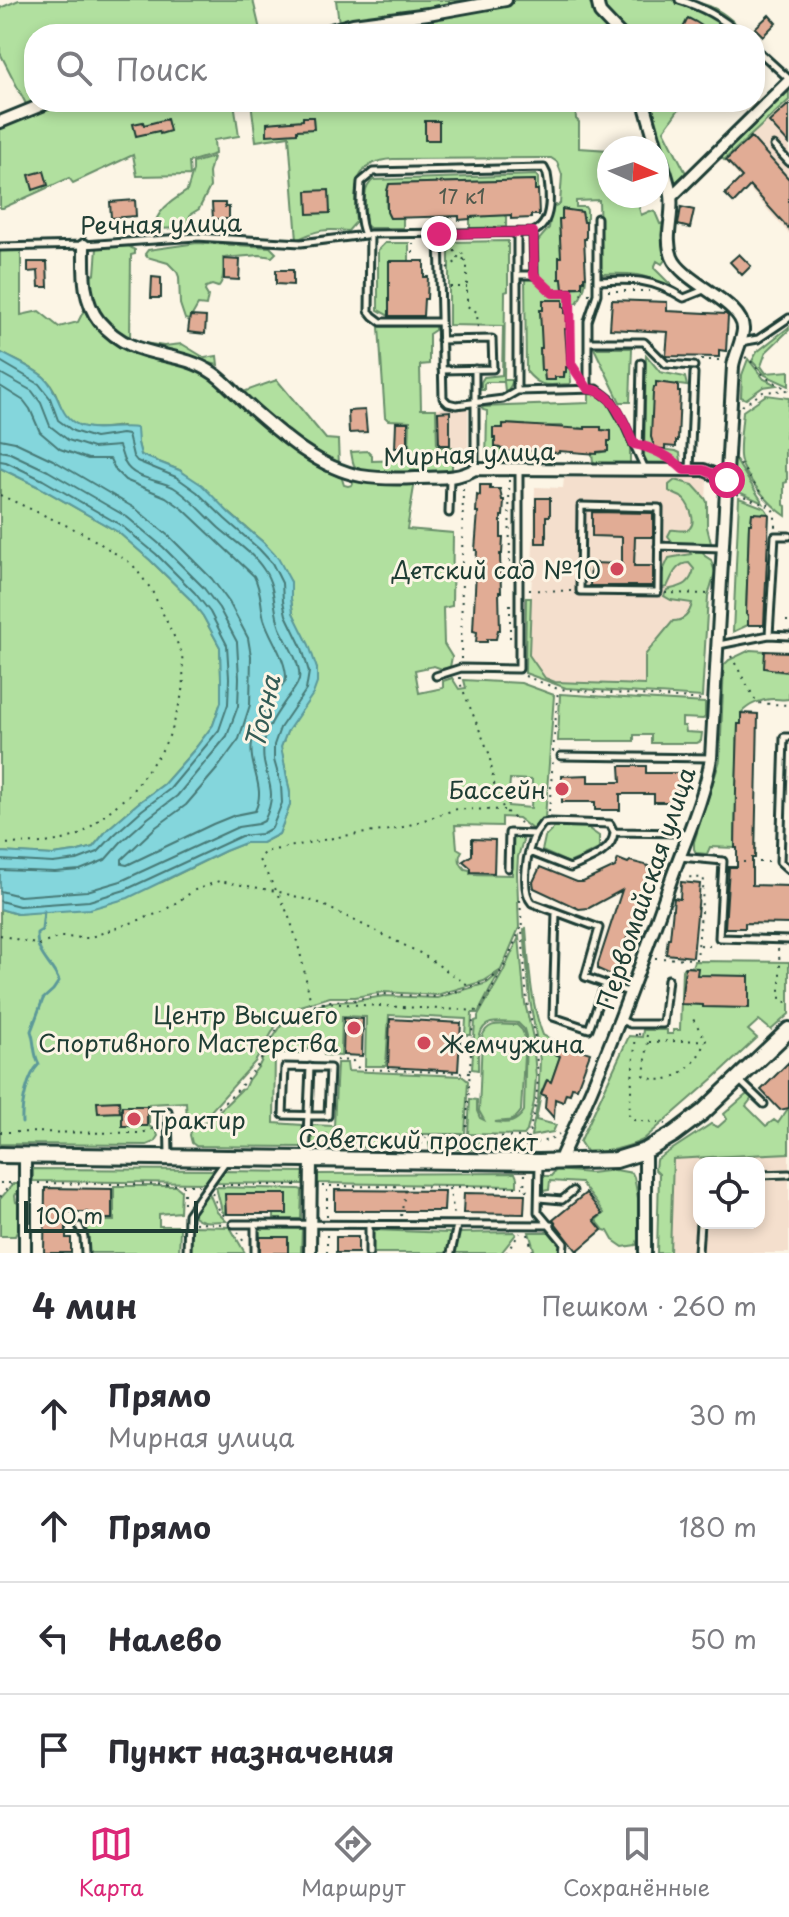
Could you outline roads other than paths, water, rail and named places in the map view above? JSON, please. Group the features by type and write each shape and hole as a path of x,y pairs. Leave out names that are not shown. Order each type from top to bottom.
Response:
{"main road":[{"name":"Советский проспект","path":"0,1155 539,1162 616,1160 645,1151 674,1134 703,1112 789,1030"}],"street":[{"path":"353,24 506,0"},
{"path":"597,0 600,13 610,24"},
{"path":"765,104 789,80"},
{"path":"0,122 24,112"},
{"path":"647,112 654,136"},
{"path":"672,196 757,112"},
{"path":"669,186 672,196 670,252 674,263 705,290"},
{"name":"Мирная улица","path":"84,245 87,298 97,318 111,333 145,352 195,363 215,374 296,445 333,467 360,476 399,479 463,476 475,469 704,470 726,484"},
{"name":"Первомайская улица","path":"561,1162 631,994 689,833 711,758 734,360 743,328 735,310 705,290"},
{"path":"645,1151 645,1253"},
{"path":"25,1155 25,1253"},
{"path":"309,1159 310,1253"}],"lane":[{"path":"679,0 708,10 728,24"},
{"path":"765,57 789,80"},
{"path":"774,146 789,162"},
{"path":"441,322 381,322 369,311 367,234 362,230 360,200 361,182 373,172 544,168 548,179 547,221 543,228 533,232 534,275 517,275"},
{"path":"588,389 588,321 597,294 597,218"},
{"name":"Речная улица","path":"0,247 196,237 301,243 367,234 533,232"},
{"path":"517,233 517,391"},
{"path":"440,235 443,398 456,405 503,399 517,391 597,389 611,400 645,470"},
{"path":"597,281 637,279 684,298 705,290"},
{"path":"739,343 758,339 789,318"},
{"path":"441,340 492,339 493,369 442,370"},
{"path":"588,342 644,342 666,364 694,369 687,470"},
{"path":"639,455 641,363"},
{"path":"475,369 475,469"},
{"path":"436,676 461,668 519,669 514,469"},
{"path":"449,513 451,477"},
{"path":"581,506 659,508 658,546 658,592 580,591 581,506"},
{"path":"769,635 775,536 789,536"},
{"path":"658,546 723,548"},
{"path":"717,645 769,635 789,636"},
{"path":"789,737 784,737 780,862 789,870"},
{"path":"561,756 711,758"},
{"path":"781,811 789,811"},
{"path":"529,852 570,868 604,852 614,840 610,824 543,823 535,834 529,852 527,894 529,900 599,928 585,977 631,994"},
{"path":"614,832 689,833"},
{"path":"508,868 509,833 535,834"},
{"path":"679,857 723,861 719,938 789,940"},
{"path":"556,912 553,1017 589,1029 605,984"},
{"path":"621,1020 630,1024 663,1024 668,979"},
{"path":"285,1067 330,1068 328,1116 308,1116 283,1115 285,1067"},
{"path":"309,1159 310,1067"},
{"path":"738,1078 764,1104"},
{"path":"168,1111 169,1158"},
{"path":"187,1253 188,1214 228,1159"},
{"path":"539,1162 538,1212 564,1243 563,1253"},
{"path":"765,1175 789,1174"},
{"path":"539,1198 562,1200 573,1191"},
{"path":"233,1224 551,1225"},
{"path":"255,1224 255,1253"},
{"path":"369,1224 369,1253"},
{"path":"451,1253 457,1225"},
{"path":"79,1226 84,1237 85,1253"},
{"path":"698,1253 700,1229"}],"water":[{"name":"Тосна","path":"0,352 44,377 63,411 73,422 95,428 137,428 141,455 179,470 202,485 264,543 278,558 291,582 293,613 317,669 313,694 287,732 281,747 290,805 279,834 262,843 245,843 128,898 90,909 17,914 0,909 0,852 53,855 93,847 108,829 164,784 213,725 221,702 220,647 189,598 118,532 0,468"}],"waterway":[{"path":"22,1123 26,1092 39,1064 31,1031 43,999 59,981 37,941 44,911"}],"place":[{"name":"Детский сад №10","path":"617,569"},
{"name":"Бассейн","path":"562,789"},
{"name":"Центр Высшего Спортивного Мастерства","path":"354,1028"},
{"name":"Жемчужина","path":"424,1043"},
{"name":"Трактир","path":"134,1119"}]}
